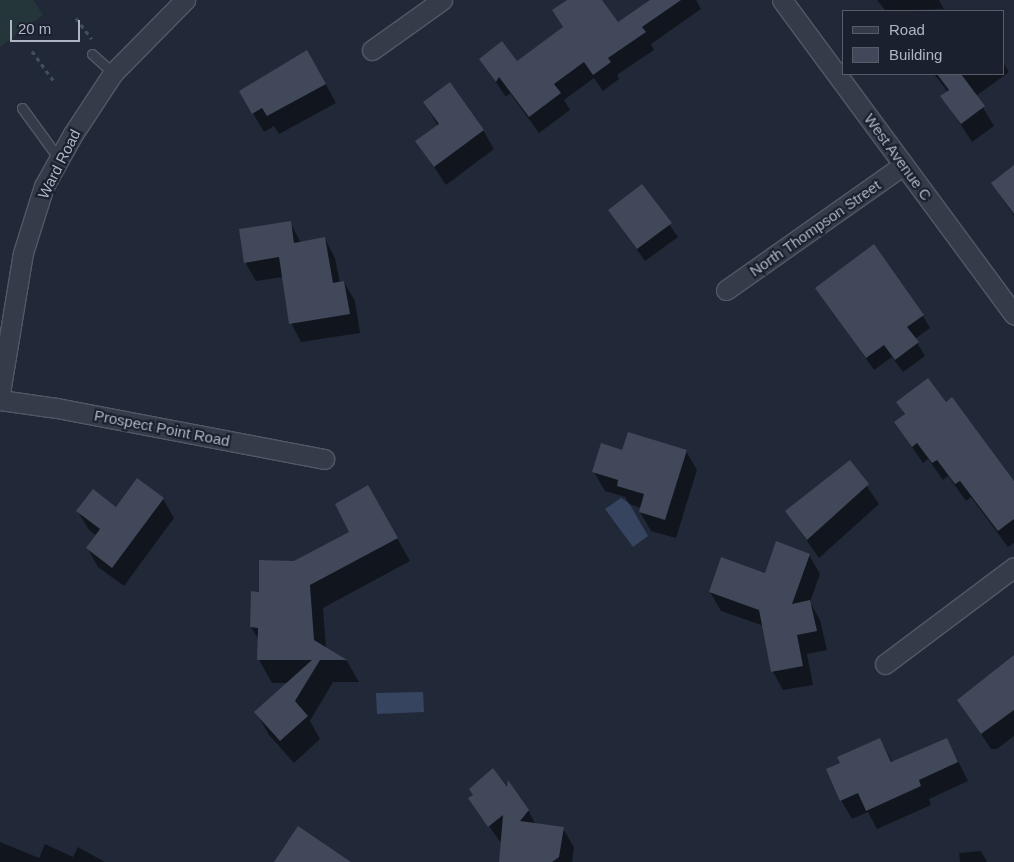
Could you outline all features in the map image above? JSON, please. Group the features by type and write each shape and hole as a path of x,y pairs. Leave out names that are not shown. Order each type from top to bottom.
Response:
{"street":[{"name":"Ward Road","path":"0,393 23,253 44,186 113,73 185,0"},
{"path":"372,50 442,0"},
{"name":"West Avenue C","path":"782,0 1014,315"},
{"name":"North Thompson Street","path":"726,290 903,165"},
{"name":"Prospect Point Road","path":"0,400 57,408 324,460"},
{"path":"884,664 1014,567"}],"lane":[{"path":"92,54 113,73"},
{"path":"22,108 59,159"}],"path":[{"path":"76,18 92,40 92,54"},
{"path":"32,51 55,83"}],"shaded area":[{"path":"0,0 33,0 43,15 0,47"}],"water":[{"path":"621,498 629,503 648,536 633,547 605,509"},
{"path":"423,692 424,712 377,714 376,693"}],"building":[{"path":"567,0 602,0 618,22 650,0 681,0 642,27 646,32 608,58 611,62 593,75 584,62 554,84 561,93 529,117 499,77 496,82 479,59 502,41 517,61 563,27 552,10"},
{"path":"307,50 326,84 267,116 262,108 252,114 239,91"},
{"path":"938,75 962,75 985,106 961,124 940,96 949,90"},
{"path":"450,82 484,130 434,167 415,141 439,124 423,102"},
{"path":"1014,165 1014,214 991,183"},
{"path":"642,184 672,223 637,249 608,210"},
{"path":"291,221 294,243 325,237 333,283 344,281 350,314 289,324 279,257 244,263 239,229"},
{"path":"874,244 924,315 907,327 919,342 895,360 884,345 866,358 815,288"},
{"path":"928,378 946,402 952,397 1014,481 1014,519 998,531 960,481 955,484 937,460 932,463 917,443 912,447 894,422 905,414 896,402"},
{"path":"628,432 687,450 665,520 639,512 644,494 617,486 618,480 592,472 601,443 622,450"},
{"path":"850,460 869,484 807,540 785,511"},
{"path":"137,478 164,498 112,568 86,548 100,529 76,511 93,489 116,507"},
{"path":"368,485 398,538 310,585 314,640 347,660 320,660 295,701 308,716 280,741 254,712 312,660 257,660 258,628 250,627 251,591 259,592 259,560 294,561 349,532 335,504"},
{"path":"776,541 810,554 792,604 810,600 817,631 797,635 803,666 771,672 759,610 709,592 721,557 765,573"},
{"path":"1014,655 1014,710 981,734 957,700"},
{"path":"880,738 891,762 947,738 958,762 919,780 921,786 866,811 858,793 840,801 826,769 840,763 837,757"},
{"path":"493,768 507,787 508,780 529,810 520,821 564,827 559,857 552,862 499,862 503,815 488,827 468,798 473,795 469,789"},
{"path":"298,826 351,862 274,862"}]}
